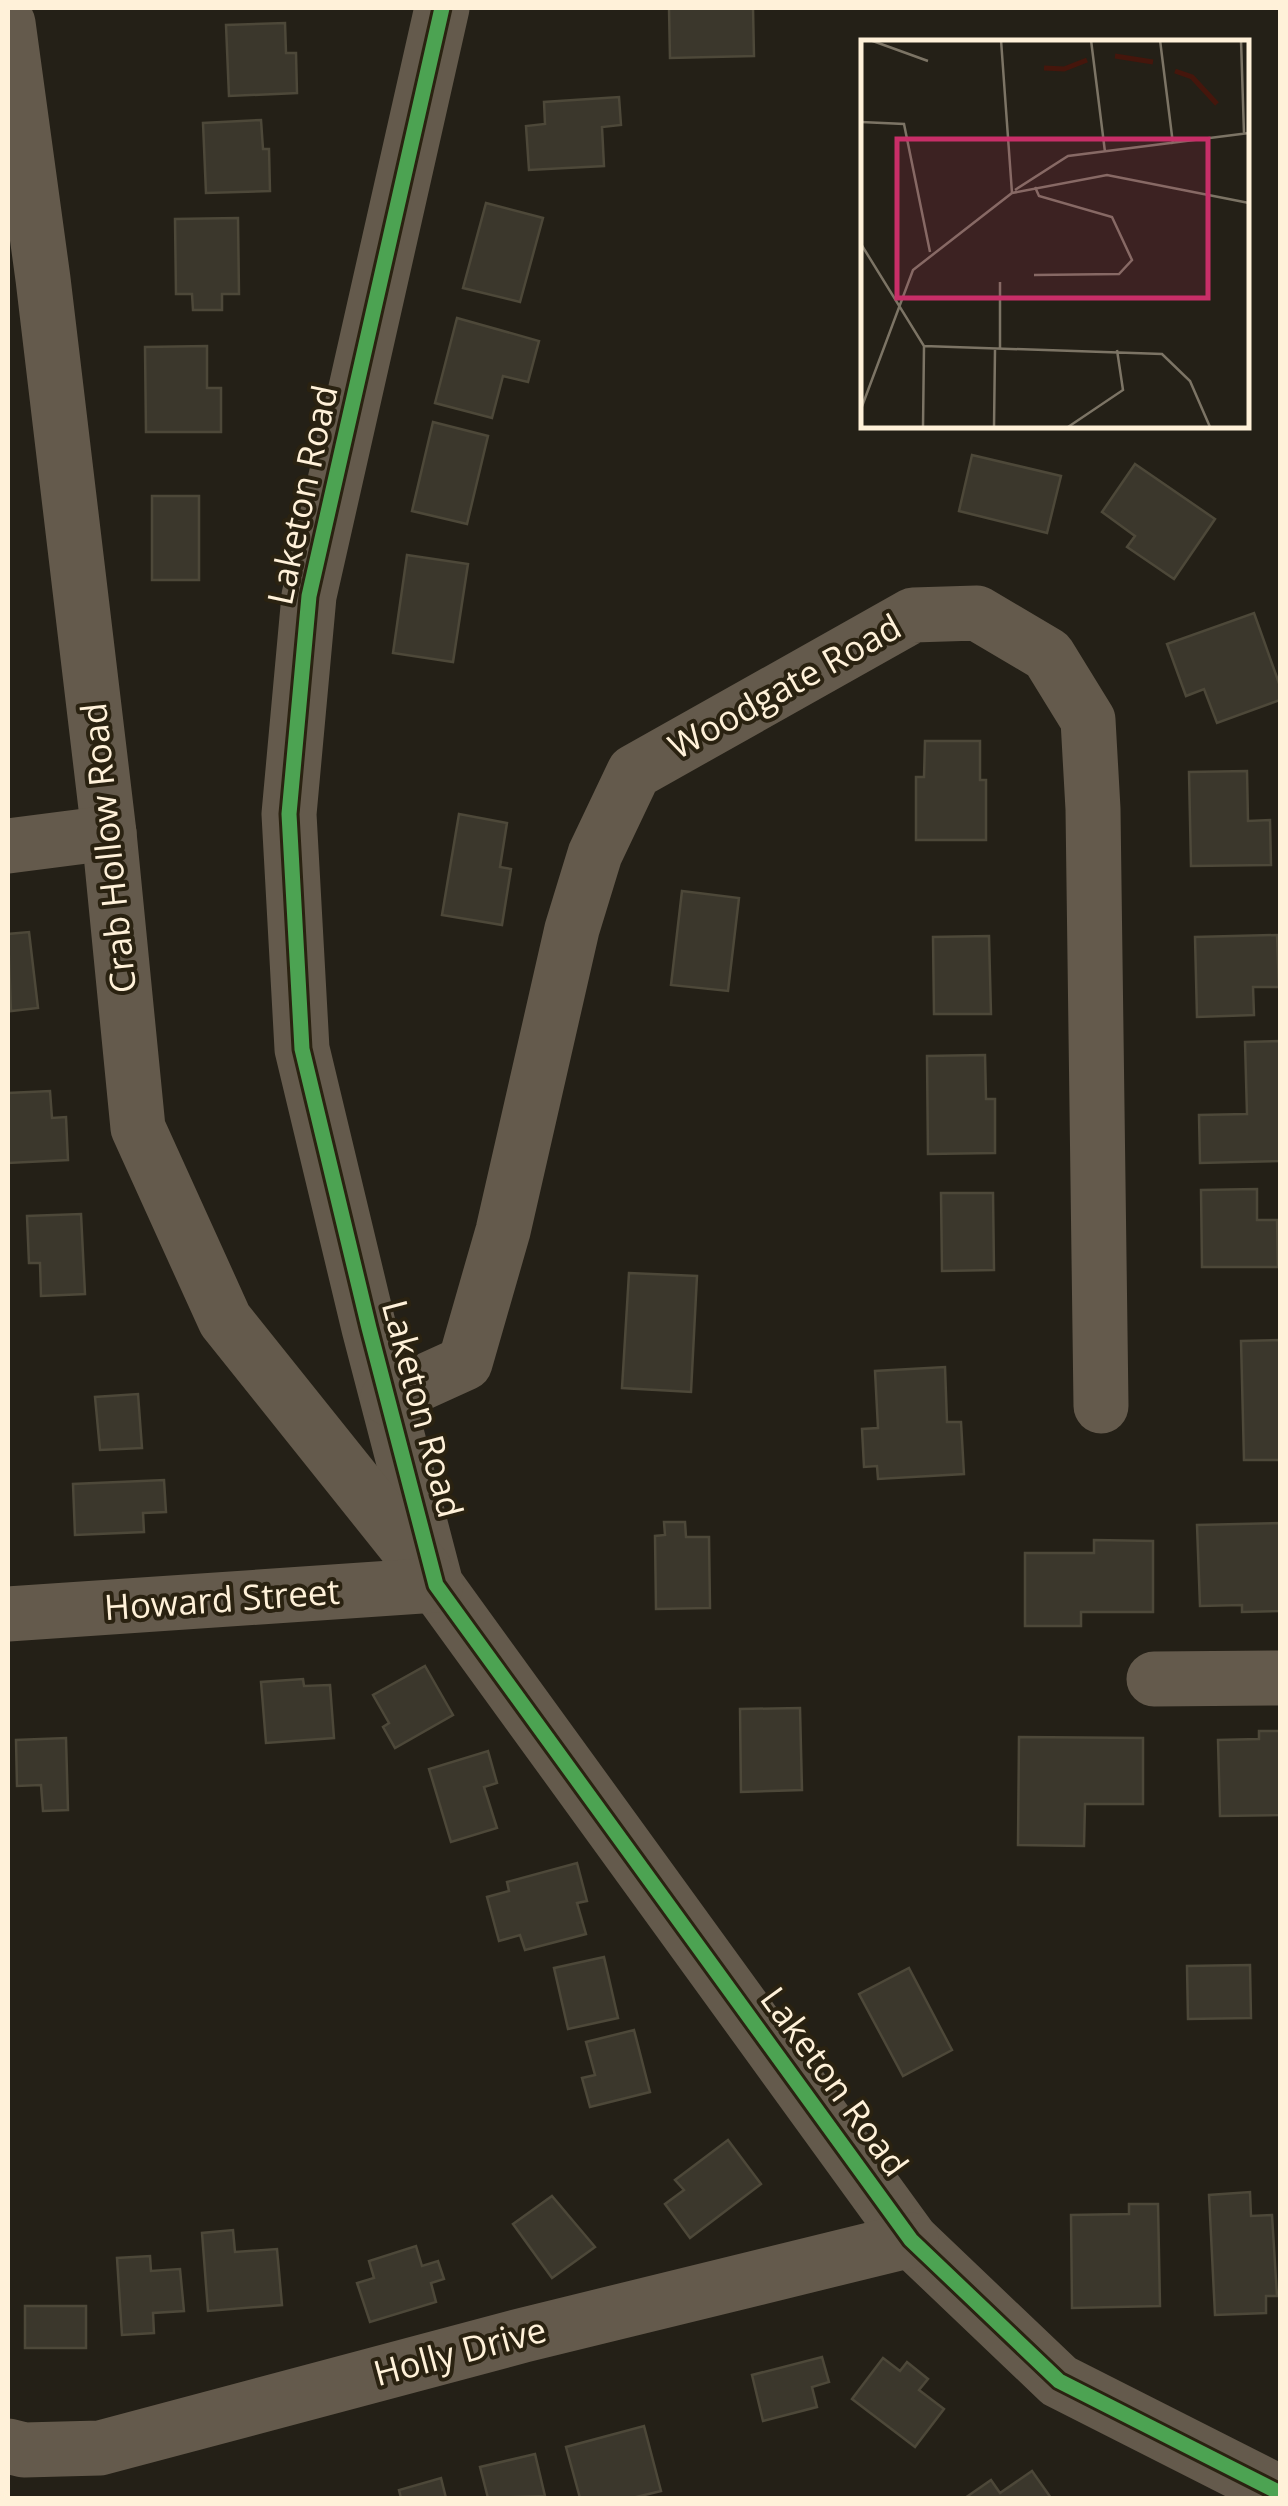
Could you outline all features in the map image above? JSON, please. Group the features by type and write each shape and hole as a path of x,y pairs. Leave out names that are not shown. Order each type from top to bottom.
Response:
{"street":[{"name":"Laketon Road","path":"442,8 308,596 289,814 302,1049 436,1584 912,2240 1058,2381 1280,2493"},
{"name":"Crab Hollow Road","path":"8,23 25,281 109,834 138,1128 225,1320 436,1584"},
{"name":"Woodgate Road","path":"388,1398 465,1363 503,1231 572,930 595,854 634,772 914,616 977,613 1048,655 1088,720 1093,809 1101,1406"},
{"path":"8,846 109,834"},
{"name":"Howard Street","path":"8,1614 436,1584"},
{"path":"1154,1679 1280,1678"},
{"name":"Holly Drive","path":"8,2446 24,2450 100,2448 524,2334 912,2240"}],"building":[{"path":"669,8 753,8 754,56 670,58"},
{"path":"285,23 286,53 296,53 297,93 229,96 226,25"},
{"path":"619,97 621,125 602,127 604,166 529,170 526,126 545,124 544,102"},
{"path":"261,120 263,149 269,149 270,191 206,193 203,123"},
{"path":"486,203 543,218 520,302 463,288"},
{"path":"238,218 239,294 222,294 222,310 193,310 192,294 176,294 175,219"},
{"path":"457,318 539,341 528,382 503,376 492,418 435,403"},
{"path":"207,346 207,388 221,388 221,432 146,432 145,347"},
{"path":"433,422 488,436 467,524 412,511"},
{"path":"972,455 1061,476 1047,533 959,511"},
{"path":"1135,464 1215,519 1174,579 1127,547 1135,536 1102,512"},
{"path":"152,496 199,496 199,580 152,580"},
{"path":"407,555 468,564 453,662 393,653"},
{"path":"1254,613 1280,686 1280,700 1217,723 1204,689 1186,696 1167,644"},
{"path":"925,741 980,741 980,780 986,780 986,840 916,840 916,777 924,777"},
{"path":"1247,771 1248,821 1270,820 1271,865 1191,866 1189,772"},
{"path":"459,814 507,823 500,867 511,869 502,925 442,915"},
{"path":"682,891 739,898 728,991 671,985"},
{"path":"29,932 38,1008 11,1011 8,934"},
{"path":"1277,935 1279,987 1253,987 1254,1015 1197,1017 1195,937"},
{"path":"989,936 991,1014 934,1014 933,937"},
{"path":"1280,1041 1280,1161 1200,1163 1199,1115 1247,1114 1245,1042"},
{"path":"985,1055 986,1099 995,1099 995,1153 928,1154 927,1056"},
{"path":"50,1091 52,1118 66,1117 68,1160 8,1163 8,1093"},
{"path":"1257,1189 1257,1220 1277,1220 1278,1267 1202,1267 1201,1190"},
{"path":"941,1193 993,1193 994,1270 942,1271"},
{"path":"81,1214 85,1294 41,1296 40,1263 29,1263 27,1216"},
{"path":"629,1273 697,1276 691,1392 622,1388"},
{"path":"1280,1340 1280,1460 1244,1460 1241,1341"},
{"path":"945,1367 947,1422 961,1422 964,1474 878,1479 877,1466 864,1467 862,1429 878,1428 875,1371"},
{"path":"138,1394 142,1448 100,1450 95,1397"},
{"path":"164,1480 166,1512 143,1513 144,1532 75,1535 73,1484"},
{"path":"664,1522 685,1522 686,1537 709,1537 710,1608 656,1609 655,1536 665,1535"},
{"path":"1280,1523 1280,1611 1242,1612 1242,1605 1200,1606 1197,1525"},
{"path":"1094,1540 1153,1541 1153,1612 1081,1612 1081,1626 1025,1626 1025,1553 1094,1553"},
{"path":"425,1666 453,1715 395,1748 383,1727 389,1723 373,1695"},
{"path":"303,1679 304,1686 330,1685 334,1738 266,1743 261,1682"},
{"path":"800,1708 802,1790 741,1792 740,1709"},
{"path":"1259,1731 1280,1731 1280,1815 1220,1816 1218,1740 1259,1739"},
{"path":"1019,1737 1143,1738 1143,1804 1085,1804 1084,1846 1018,1845"},
{"path":"66,1738 68,1810 43,1811 41,1785 17,1786 16,1740"},
{"path":"488,1751 497,1783 484,1787 497,1828 451,1842 429,1769"},
{"path":"577,1863 587,1901 577,1903 586,1934 525,1950 520,1935 499,1941 487,1897 509,1891 507,1882"},
{"path":"604,1957 618,2018 568,2029 554,1968"},
{"path":"1250,1965 1251,2018 1188,2019 1187,1966"},
{"path":"909,1968 952,2050 903,2076 859,1994"},
{"path":"634,2030 650,2092 590,2107 582,2078 595,2075 586,2042"},
{"path":"728,2140 761,2184 690,2238 665,2204 684,2190 675,2180"},
{"path":"1250,2192 1251,2216 1272,2215 1277,2296 1266,2296 1266,2313 1215,2315 1209,2195"},
{"path":"552,2196 595,2247 552,2278 513,2224"},
{"path":"1129,2204 1158,2204 1160,2306 1072,2308 1071,2215 1129,2214"},
{"path":"233,2230 235,2252 277,2249 282,2305 208,2311 202,2233"},
{"path":"416,2246 422,2266 438,2261 444,2279 431,2283 436,2302 370,2322 357,2283 374,2278 369,2261"},
{"path":"150,2256 151,2271 180,2269 184,2311 153,2313 154,2333 122,2335 117,2258"},
{"path":"25,2306 86,2306 86,2348 25,2348"},
{"path":"822,2357 829,2382 812,2387 817,2407 763,2421 752,2375"},
{"path":"883,2358 900,2371 907,2362 928,2379 919,2390 944,2409 915,2447 852,2399"},
{"path":"644,2426 661,2491 632,2498 580,2498 566,2447"},
{"path":"535,2454 545,2496 488,2498 480,2467"},
{"path":"1032,2471 1051,2498 965,2498 991,2480 1000,2493"},
{"path":"441,2478 446,2498 401,2498 399,2490"}],"cycle path":[{"path":"442,8 309,596 289,814 302,1049 436,1585 911,2240 1059,2381 1280,2493"}]}
